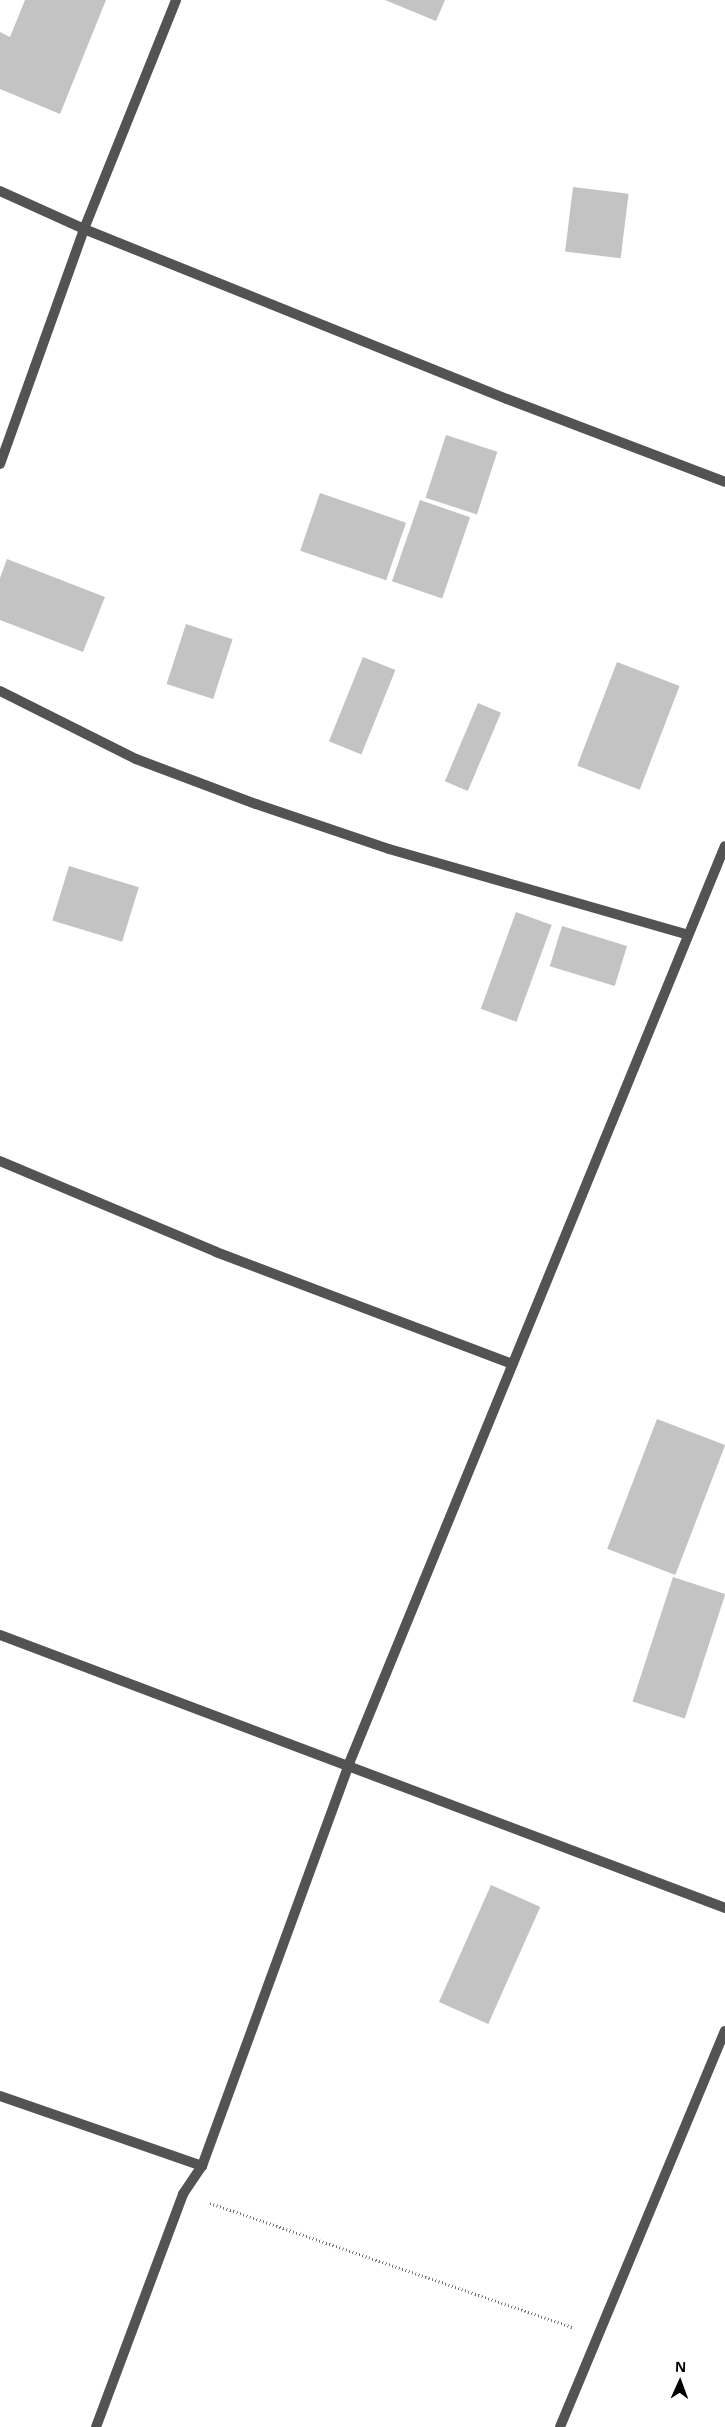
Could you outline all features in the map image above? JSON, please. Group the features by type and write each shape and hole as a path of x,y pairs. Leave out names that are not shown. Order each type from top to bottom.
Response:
{"street":[{"path":"0,464 84,229 176,0"},
{"path":"0,190 84,229 507,399 725,482"},
{"path":"0,691 136,759 256,804 389,849 688,935"},
{"path":"96,2427 183,2194 202,2166 348,1766 725,846"},
{"path":"0,1161 216,1252 513,1364"},
{"path":"0,1635 725,1908"},
{"path":"560,2427 725,2031"},
{"path":"0,2096 202,2166"}],"path":[{"path":"183,2194 598,2336"}],"building":[{"path":"25,0 106,0 60,114 0,89 0,32 10,37"},
{"path":"385,0 445,0 436,21"},
{"path":"573,187 629,194 621,258 565,252"},
{"path":"446,435 497,452 477,514 426,498"},
{"path":"320,493 406,523 386,580 300,551"},
{"path":"420,500 470,517 442,599 392,581"},
{"path":"7,559 105,597 83,652 0,620 0,578"},
{"path":"186,624 233,639 213,699 167,684"},
{"path":"363,657 395,670 361,754 329,741"},
{"path":"617,662 680,686 640,790 577,766"},
{"path":"478,703 501,713 468,791 445,781"},
{"path":"69,866 139,887 122,942 52,921"},
{"path":"516,912 552,925 516,1022 481,1009"},
{"path":"562,926 627,946 615,986 550,966"},
{"path":"657,1419 725,1445 675,1575 607,1549"},
{"path":"673,1577 725,1594 685,1719 633,1702"},
{"path":"491,1885 540,1907 488,2024 439,2002"}]}
